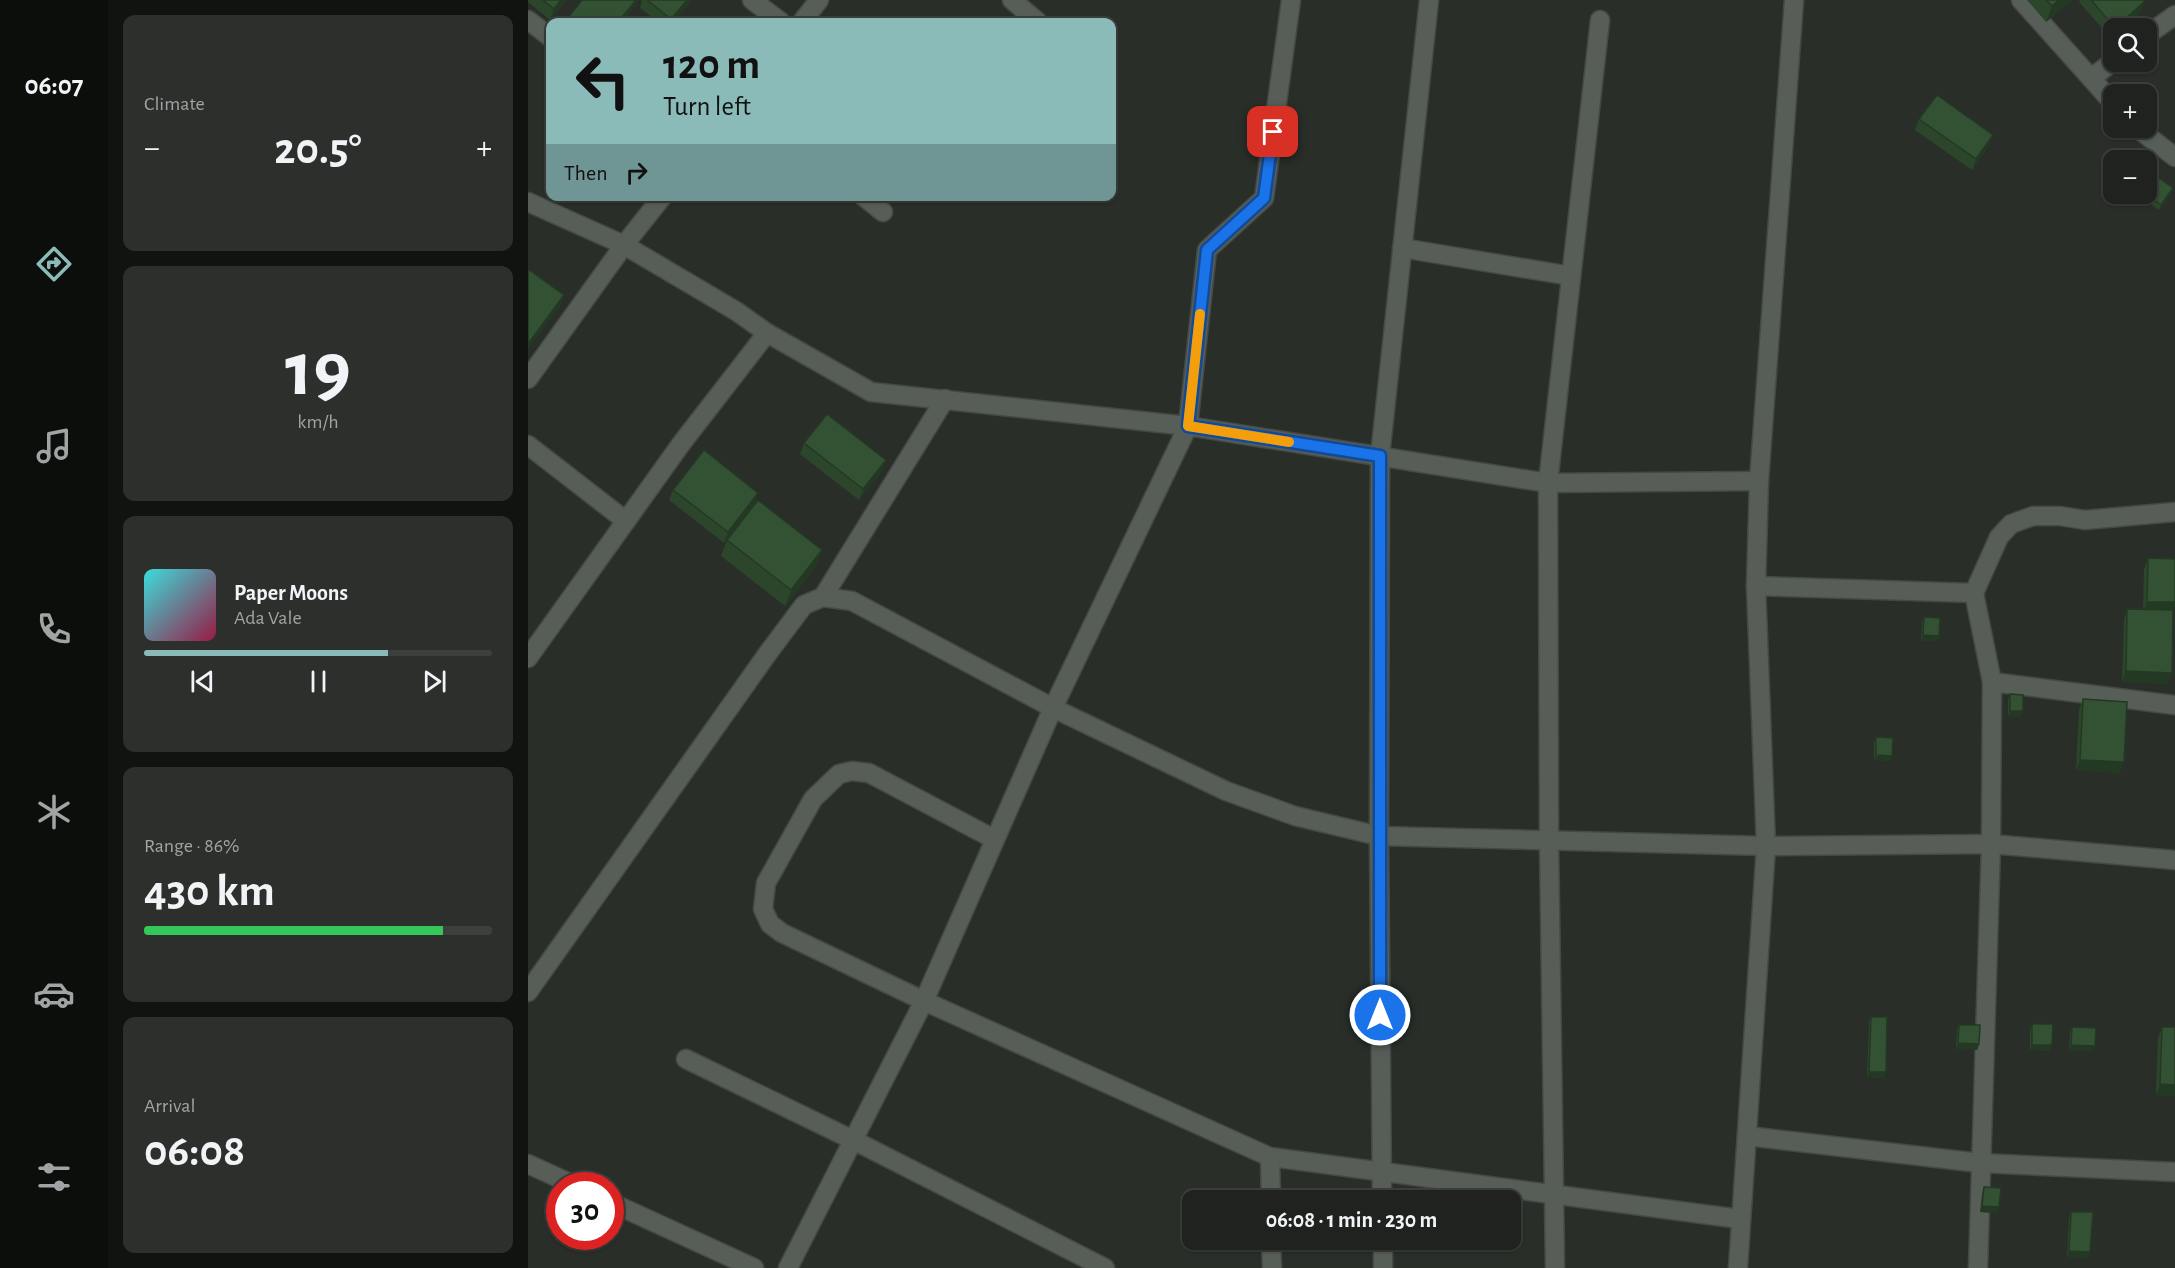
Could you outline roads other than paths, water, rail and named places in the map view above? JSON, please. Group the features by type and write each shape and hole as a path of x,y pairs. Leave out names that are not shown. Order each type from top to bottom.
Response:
{"street":[{"path":"752,0 776,18"},
{"path":"805,18 819,0"},
{"path":"1012,0 1033,18"},
{"path":"788,1268 924,1001 1053,708 1188,426 1207,250 1264,198 1290,0"},
{"path":"1382,1190 1379,836 1380,456 1429,0"},
{"path":"1738,1268 1766,846 1756,586 1759,481 1794,0"},
{"path":"2021,0 2103,92"},
{"path":"2157,28 2175,15"},
{"path":"528,20 546,34"},
{"path":"1555,1268 1549,840 1548,483 1600,20"},
{"path":"2091,78 2103,69"},
{"path":"2150,138 2175,157"},
{"path":"528,379 624,245 659,201"},
{"path":"869,201 883,212"},
{"path":"528,202 624,245 736,311 767,333 871,392 1188,426 1548,483 1759,481"},
{"path":"1402,248 1571,276"},
{"path":"528,658 681,444 767,333"},
{"path":"823,597 945,399"},
{"path":"528,445 626,521"},
{"path":"1978,1268 1991,844 1992,682 1974,593 1999,537 2011,524 2033,516 2060,516 2085,520 2175,512"},
{"path":"1756,586 1974,593"},
{"path":"531,982 804,605 823,597 852,601 1053,708 1226,791 1295,816 1379,836 1766,846 1991,844 2175,860"},
{"path":"1992,682 2175,705"},
{"path":"994,839 869,773 852,771 839,774 813,799 766,883 763,909 770,924 782,933 924,1001 1270,1157 1740,1219"},
{"path":"686,1059 853,1140 1105,1268"},
{"path":"1747,1136 1980,1163 2175,1172"},
{"path":"1270,1157 1271,1190"},
{"path":"528,1164 546,1172"},
{"path":"624,1208 754,1268"},
{"path":"1271,1250 1272,1268"},
{"path":"1383,1250 1383,1268"}]}
